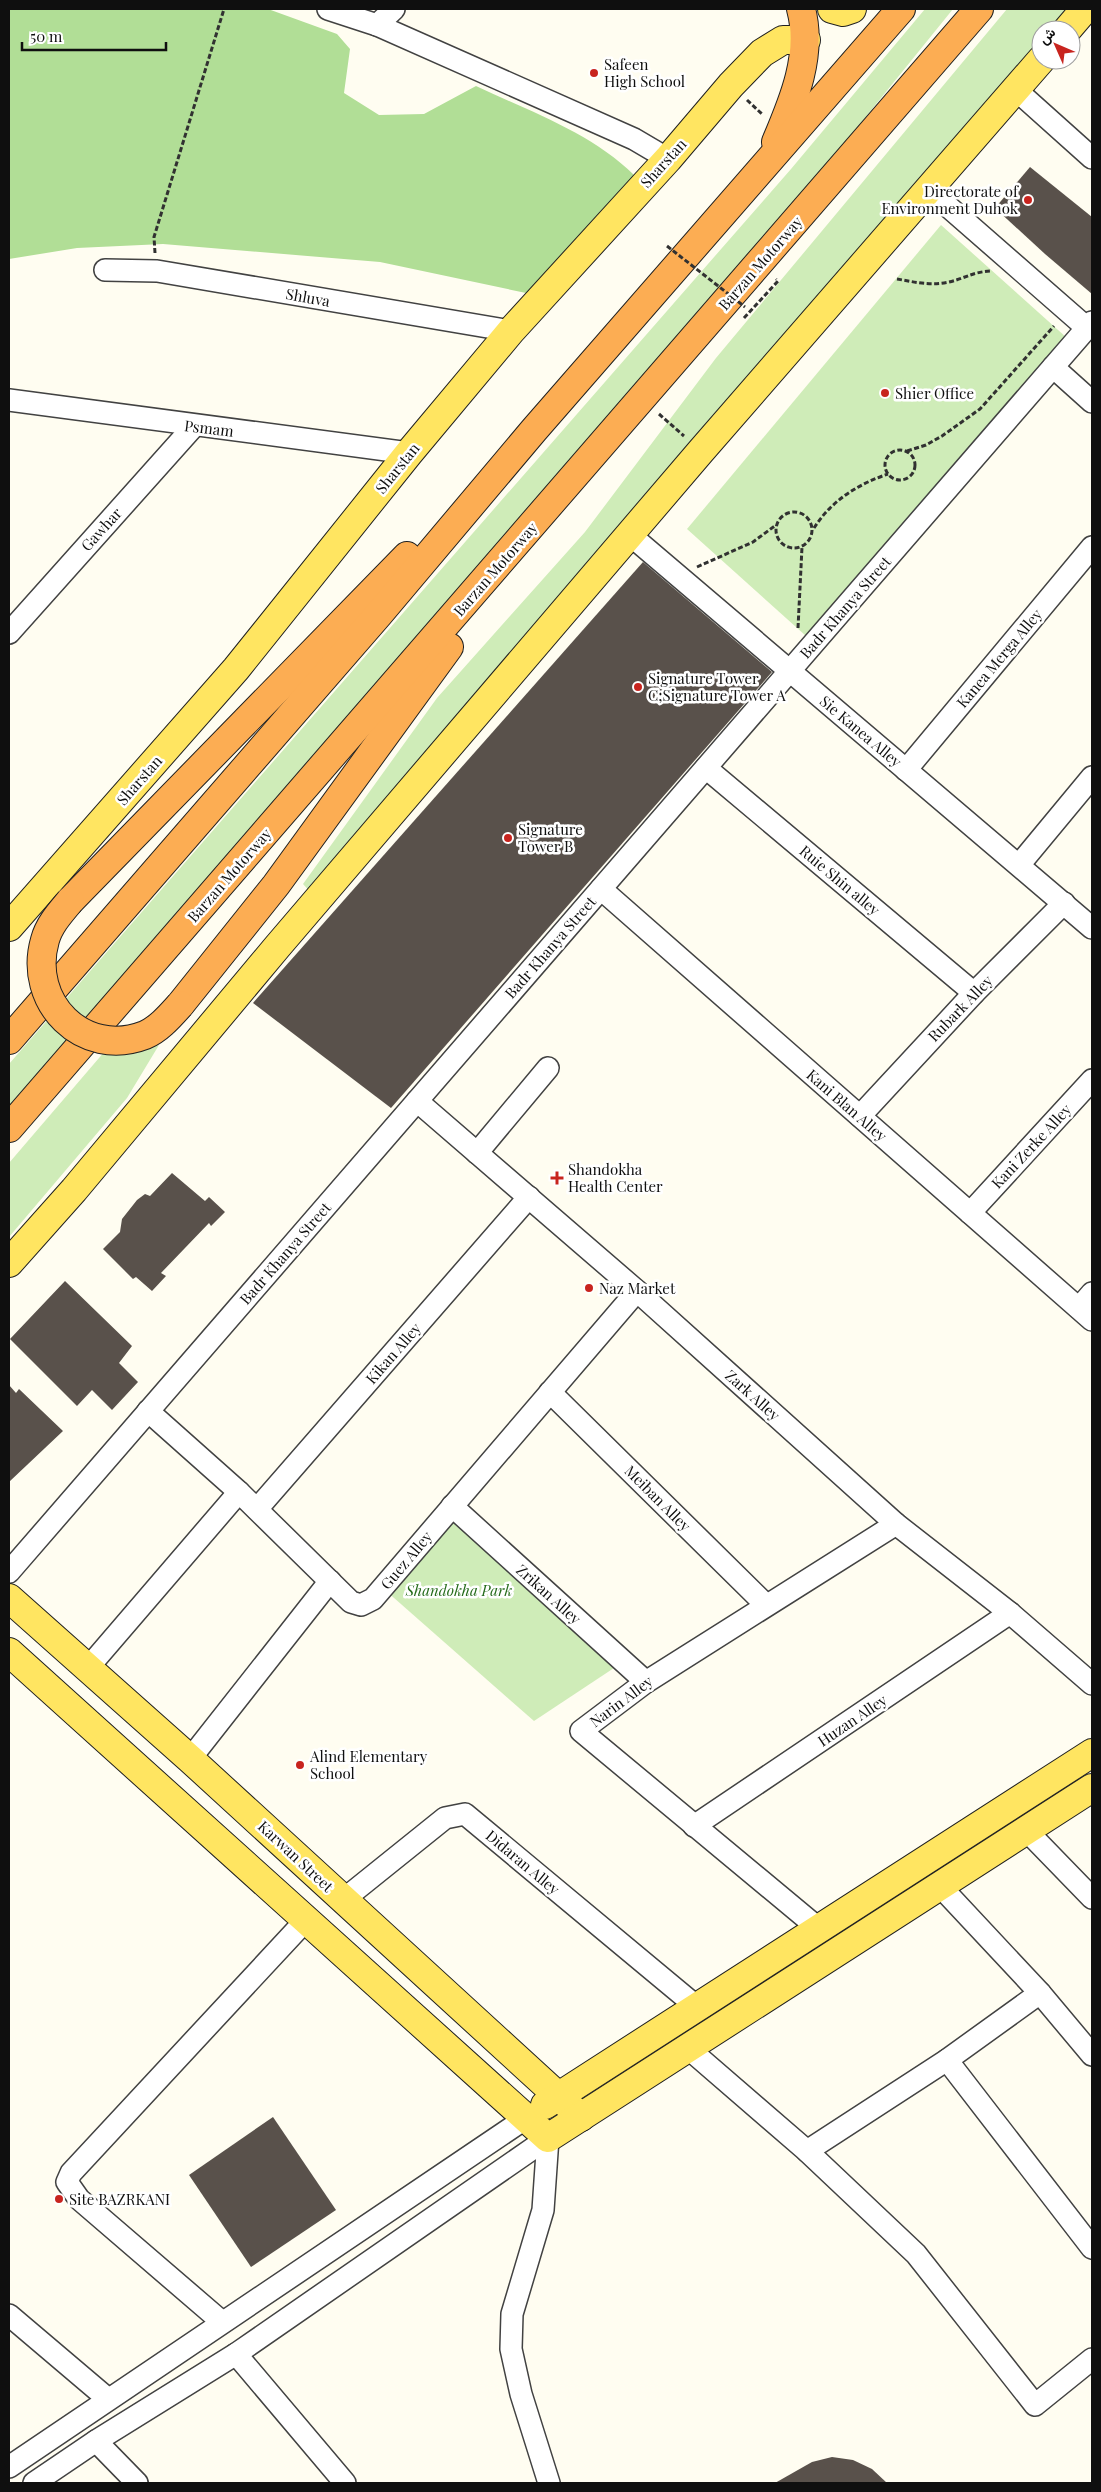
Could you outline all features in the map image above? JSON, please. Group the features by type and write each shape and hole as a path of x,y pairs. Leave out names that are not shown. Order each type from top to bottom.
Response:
{"highway":[{"path":"764,166 796,93 806,40 801,9"},
{"path":"9,1040 379,614 534,430 901,9"},
{"name":"Barzan Motorway","path":"9,1128 979,9"},
{"path":"534,430 329,634 70,901 56,918 45,938 41,961 44,987 54,1009 72,1027 93,1037 119,1041 146,1034 167,1020 180,1006 276,885 404,708 583,468"}],"main road":[{"path":"832,9 843,12 852,9"},
{"path":"1075,20 1085,9"},
{"name":"Sharstan","path":"9,927 236,669 409,453 511,331 668,159 731,85 762,53 783,40 806,40"},
{"path":"9,1262 74,1190 277,947 701,451 1032,70"},
{"name":"Karwan Street","path":"9,1598 190,1759 581,2117"},
{"path":"9,1652 548,2138 1092,1788"},
{"path":"526,2118 1092,1753"}],"street":[{"path":"328,9 377,25 634,139 668,159"},
{"path":"377,25 394,9"},
{"path":"1016,89 1092,158"},
{"path":"928,189 1090,325"},
{"name":"Shluva","path":"105,270 157,271 511,331"},
{"name":"Badr Khanya Street","path":"9,1572 1090,325"},
{"path":"1053,367 1092,402"},
{"name":"Psmam","path":"11,404 409,453"},
{"name":"Gawhar","path":"9,633 194,426"},
{"name":"Sie Kanea Alley","path":"630,534 1092,928"},
{"name":"Kanea Merga Alley","path":"906,770 1092,547"},
{"name":"Ruie Shin alley","path":"706,768 974,993"},
{"path":"1019,866 1092,777"},
{"name":"Kani Blan Alley","path":"601,889 970,1213 1088,1307"},
{"name":"Rubark Alley","path":"860,1116 974,993 1064,903"},
{"path":"477,1152 548,1068"},
{"name":"Kani Zerke Alley","path":"970,1213 1092,1080"},
{"name":"Zark Alley","path":"417,1101 637,1291 896,1524 1010,1613 1092,1684"},
{"name":"Kikan Alley","path":"257,1509 528,1198"},
{"name":"Guez Alley","path":"148,1412 239,1492 351,1602 361,1605 373,1599 637,1291"},
{"name":"Meiban Alley","path":"550,1392 765,1604"},
{"path":"87,1669 239,1492"},
{"name":"Zrikan Alley","path":"452,1506 646,1682"},
{"name":"Narin Alley","path":"818,1928 581,1731 646,1682 765,1604 896,1524"},
{"path":"190,1759 330,1581"},
{"name":"Huzan Alley","path":"694,1826 1010,1613"},
{"name":"Didaran Alley","path":"344,1900 445,1818 466,1814 697,2007"},
{"path":"1026,1830 1092,1898"},
{"path":"940,1886 1040,1993 1092,2055"},
{"path":"222,2322 79,2199 67,2182 70,2173 306,1920"},
{"path":"807,2151 947,2060 1040,1993"},
{"path":"689,2048 807,2151 916,2254 1035,2405 1092,2359"},
{"path":"947,2060 1092,2248"},
{"path":"9,2467 526,2118"},
{"path":"34,2483 96,2441 236,2354 548,2138"},
{"path":"548,2138 543,2210 512,2314 511,2349 521,2394 549,2483"},
{"path":"9,2314 108,2399"},
{"path":"236,2354 346,2483"},
{"path":"96,2441 137,2483"}],"path":[{"path":"154,237 224,9"},
{"path":"731,85 768,120"},
{"path":"667,246 745,307"},
{"path":"897,279 926,284 946,283 975,272 992,271"},
{"path":"738,325 778,281 774,278"},
{"path":"888,474 885,465 888,456 897,450 907,451 926,445 942,436 980,408 1016,366 1054,327 1048,321"},
{"path":"665,406 658,413 701,451"},
{"path":"776,524 777,537 784,546 796,549 802,547 811,539 813,530 842,498 859,486 888,474 902,480 914,472 916,463 907,451"},
{"path":"679,576 747,546 776,524 784,515 796,512 806,516 813,530"},
{"path":"798,628 802,547"}],"green space":[{"path":"9,9 268,9 337,34 350,49 344,93 379,115 424,114 476,86 559,124 599,147 634,175 634,193 545,287 526,293 380,262 163,244 77,248 9,259"},
{"path":"925,9 953,9 792,208 9,1115 9,1064 791,169"},
{"path":"1007,9 1073,9 1063,20 1031,20 1031,58 312,894 303,884 437,698 585,532 716,358"},
{"path":"941,225 1067,338 806,636 687,529"},
{"path":"159,1045 127,1098 9,1237 9,1163 105,1051 125,1053"},
{"name":"Shandokha Park","path":"452,1519 617,1666 534,1721 385,1590"}],"building":[{"path":"1030,167 1092,217 1092,294 995,208"},
{"path":"643,562 772,672 391,1108 253,1003"},
{"path":"172,1173 205,1201 209,1197 225,1212 211,1226 209,1223 161,1273 166,1276 152,1291 136,1277 133,1279 103,1249 120,1232 122,1219 137,1200 145,1194 150,1196"},
{"path":"65,1281 132,1346 119,1363 138,1382 112,1410 92,1390 77,1406 10,1339"},
{"path":"9,1385 16,1393 19,1389 63,1431 9,1482"},
{"path":"273,2117 336,2210 251,2267 189,2175"},
{"path":"832,2457 853,2460 872,2469 887,2483 775,2483 812,2462"}],"place":[{"name":"Safeen High School","path":"594,73"},
{"name":"Directorate of Environment Duhok","path":"1028,200"},
{"name":"Shier Office","path":"885,393"},
{"name":"Signature Tower C;Signature Tower A","path":"638,687"},
{"name":"Signature Tower B","path":"508,838"},
{"name":"Shandokha Health Center","path":"557,1178"},
{"name":"Naz Market","path":"589,1288"},
{"name":"Alind Elementary School","path":"300,1765"},
{"name":"Site BAZRKANI","path":"59,2199"}]}
